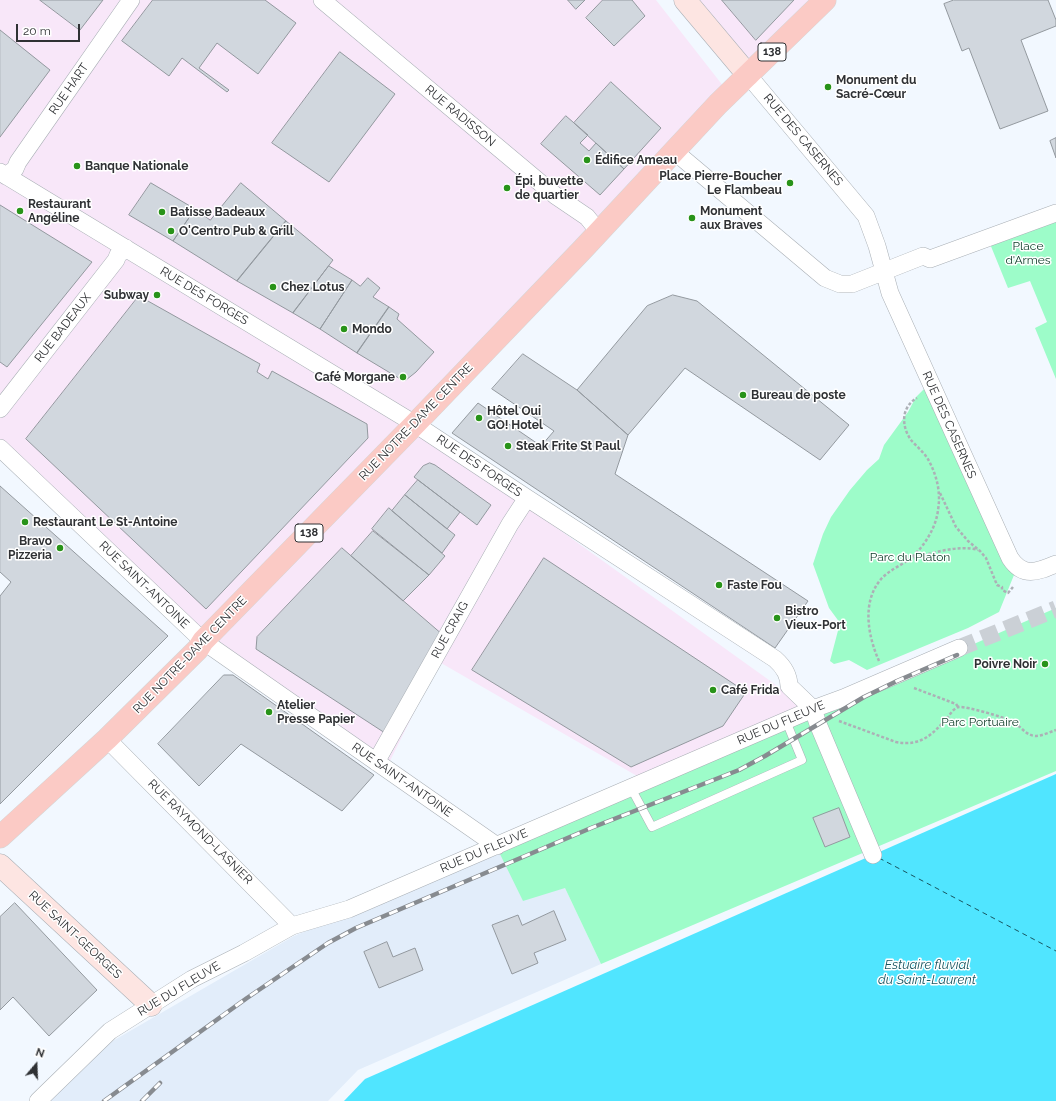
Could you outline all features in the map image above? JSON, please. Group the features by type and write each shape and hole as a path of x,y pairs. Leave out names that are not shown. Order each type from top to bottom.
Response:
{"main road":[{"name":"RUE NOTRE-DAME CENTRE","path":"0,837 107,739 198,649 203,641 415,424 718,104 825,0"}],"street":[{"name":"RUE HART","path":"3,174 15,169 18,162 131,0"},
{"name":"RUE RADISSON","path":"322,0 556,196 587,217 598,232"},
{"path":"685,0 748,75"},
{"name":"RUE DES CASERNES","path":"748,75 863,213 874,239 890,293 934,391 1010,558 1017,568 1025,571"},
{"path":"674,151 825,278 840,284 856,282 923,256 930,259 1056,213"},
{"name":"RUE DES FORGES","path":"3,174 415,424 775,658 786,672 789,680 789,686 813,709"},
{"name":"RUE BADEAUX","path":"0,409 116,260 118,255 126,248"},
{"name":"RUE SAINT-ANTOINE","path":"0,448 203,641 497,846"},
{"name":"RUE CRAIG","path":"376,762 507,530 527,498"},
{"path":"1025,571 1035,572 1056,564"},
{"name":"RUE DU FLEUVE","path":"38,1101 110,1031 192,979 244,953 292,926 349,909 813,709 843,698 959,648"},
{"path":"813,709 873,855"},
{"name":"RUE RAYMOND-LASNIER","path":"107,739 292,926"},
{"name":"RUE SAINT-GEORGES","path":"0,865 151,1005"}],"lane":[{"path":"631,788 652,827 802,760 786,721"}],"path":[{"path":"879,660 872,644 869,623 869,606 873,593 882,578 907,561 923,545 934,526 938,514 939,493 937,481 929,460 911,440 906,430 904,418 906,409 912,401 934,391"},
{"path":"939,493 956,527 986,558 997,584 1002,587 1002,590 1008,593 1014,586 1014,581 1025,571"},
{"path":"907,561 938,552 961,548 972,548 980,551"},
{"path":"813,709 839,721 903,744 915,742 929,736 939,728 953,710 958,707 966,707 1006,719 1034,736 1056,730"}],"shaded area":[{"path":"0,0 128,0 5,177 0,174"},
{"path":"130,0 320,0 605,234 415,420 10,179"},
{"path":"326,0 656,0 731,96 603,226"},
{"path":"676,0 828,0 742,81"},
{"path":"0,180 412,425 203,640 0,442"},
{"path":"415,428 520,499 385,771 204,641"},
{"path":"522,501 543,518 808,708 644,780 441,663"},
{"path":"499,852 565,888 601,964 358,1070 328,1101 47,1101 111,1042 294,936"}],"green space":[{"name":"Place d'Armes","path":"1056,214 1056,379 1035,328 1047,322 1030,281 1008,288 988,239"},
{"name":"Parc du Platon","path":"928,385 1014,575 999,612 968,628 867,670 849,660 834,664 830,661 840,623 829,608 813,564 823,534 831,517 850,490 867,470 879,459 884,445 908,412 916,397"},
{"name":"Parc Portuaire","path":"1056,608 1056,771 601,964 565,888 523,901 499,852"}],"water":[{"name":"Estuaire fluvial du Saint-Laurent","path":"1056,774 1056,1101 344,1101 365,1079"}],"building":[{"path":"40,0 103,0 80,30"},
{"path":"153,0 265,0 296,23 258,74 217,43 199,68 229,90 227,92 182,58 169,76 122,41"},
{"path":"568,0 585,0 576,9"},
{"path":"603,0 632,0 645,16 614,46 586,18"},
{"path":"722,0 794,0 756,40"},
{"path":"954,0 1048,0 1056,20 1056,26 1021,40 1048,111 1000,129 969,48 962,51 944,4"},
{"path":"0,30 50,70 0,137"},
{"path":"340,52 395,94 329,182 272,143"},
{"path":"611,82 661,128 624,169 574,123"},
{"name":"Édifice Ameau","path":"566,116 588,135 580,143 589,151 596,143 624,169 600,195 541,144"},
{"path":"1056,138 1056,158 1050,141"},
{"name":"Batisse Badeaux","path":"151,183 195,209 173,241 129,215"},
{"path":"241,183 286,221 237,281 173,241 195,209 210,220"},
{"path":"0,205 92,262 7,367 0,362"},
{"path":"286,221 333,260 293,313 237,281"},
{"path":"329,266 352,280 320,329 293,313"},
{"path":"368,278 380,288 373,297 389,307 357,353 320,329 352,280 360,286"},
{"path":"673,295 697,301 849,425 820,460 685,368 628,435 577,390 647,306"},
{"path":"139,296 260,364 257,372 268,379 272,371 367,424 368,438 206,609 26,439"},
{"path":"389,307 399,314 397,319 434,352 416,372 406,380 402,380 357,353"},
{"path":"523,354 577,390 628,435 615,474 808,601 775,648 452,433 478,403 541,446 554,431 492,389"},
{"path":"430,463 491,505 477,525 414,477 423,466"},
{"path":"418,480 460,512 447,529 405,495"},
{"path":"0,486 168,636 0,804 0,596 11,582 0,572"},
{"path":"405,495 455,535 442,553 392,511"},
{"path":"389,508 445,556 429,575 372,529"},
{"path":"373,531 429,575 403,601 351,556"},
{"path":"342,548 443,635 385,733 256,649 257,637"},
{"path":"544,558 746,692 723,726 631,767 472,670"},
{"path":"224,675 233,675 374,775 342,811 241,744 199,786 158,744"},
{"path":"839,808 850,837 825,847 813,818"},
{"path":"15,903 97,990 49,1036 13,997 0,1010 0,917"},
{"path":"554,911 566,940 534,953 538,963 512,974 492,925 518,915 522,925"},
{"path":"387,942 393,957 415,948 423,970 379,988 364,952"}],"ferry route":[{"path":"879,858 1056,951"}],"tunnel":[{"path":"959,648 1056,609"}],"railway":[{"path":"104,1101 247,998 328,943 356,928 591,828 739,770 864,697 957,655"},
{"path":"142,1101 160,1083"}],"place":[{"name":"Monument du Sacré-Cœur","path":"828,87"},
{"name":"Édifice Ameau","path":"587,160"},
{"name":"Banque Nationale","path":"77,166"},
{"name":"Place Pierre-Boucher Le Flambeau","path":"790,183"},
{"name":"Épi, buvette de quartier","path":"507,188"},
{"name":"Restaurant Angéline","path":"20,211"},
{"name":"Batisse Badeaux","path":"162,212"},
{"name":"Monument aux Braves","path":"692,218"},
{"name":"O'Centro Pub & Grill","path":"171,231"},
{"name":"Chez Lotus","path":"273,287"},
{"name":"Subway","path":"157,295"},
{"name":"Mondo","path":"344,329"},
{"name":"Café Morgane","path":"403,377"},
{"name":"Bureau de poste","path":"743,395"},
{"name":"Hôtel Oui GO! Hotel","path":"479,418"},
{"name":"Steak Frite St Paul","path":"508,446"},
{"name":"Restaurant Le St-Antoine","path":"25,522"},
{"name":"Bravo Pizzeria","path":"60,548"},
{"name":"Faste Fou","path":"719,585"},
{"name":"Bistro Vieux-Port","path":"777,618"},
{"name":"Poivre Noir","path":"1045,664"},
{"name":"Café Frida","path":"713,690"},
{"name":"Atelier Presse Papier","path":"269,712"}]}
